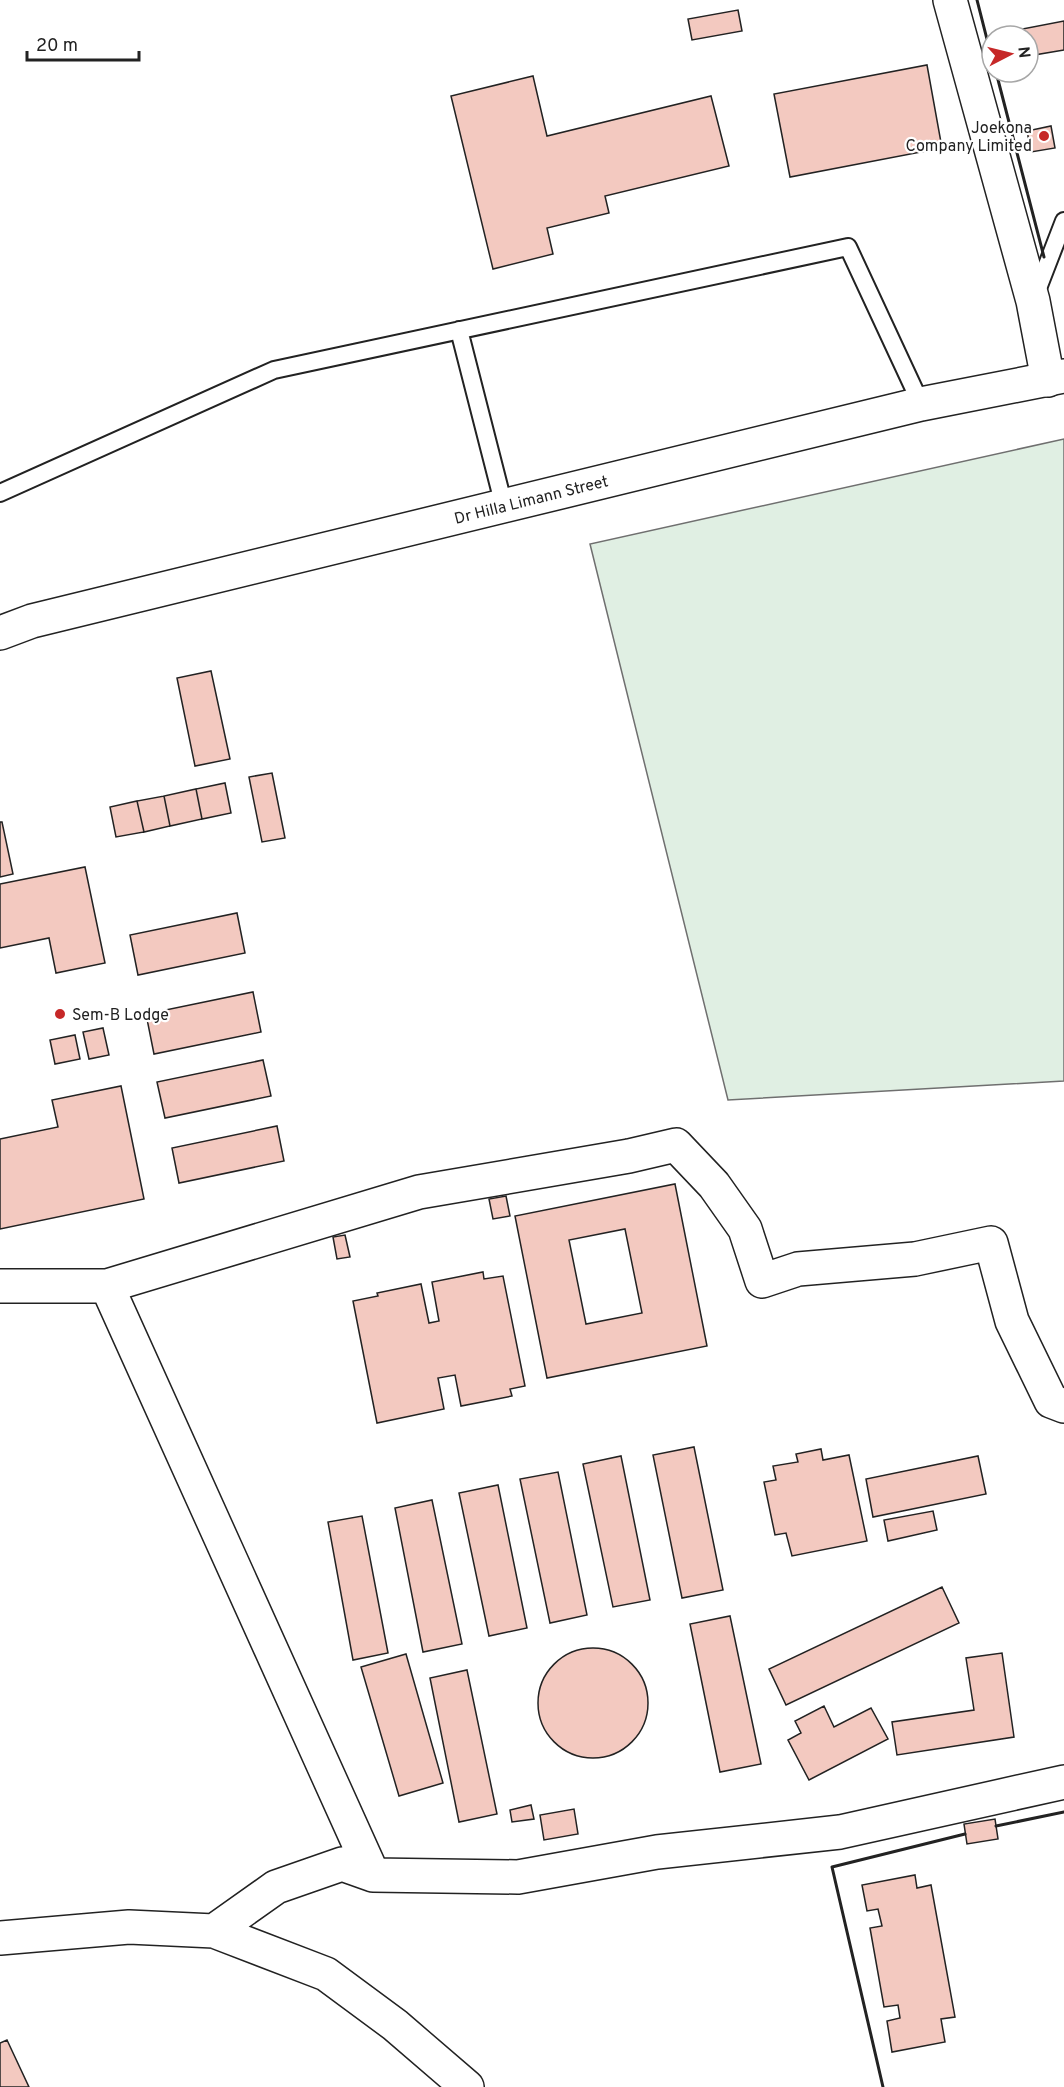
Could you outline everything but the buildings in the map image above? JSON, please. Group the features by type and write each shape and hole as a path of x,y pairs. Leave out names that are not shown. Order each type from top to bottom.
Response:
{"main road":[{"path":"950,0 1056,378"},
{"name":"Dr Hilla Limann Street","path":"0,633 32,621 921,404 1056,378"},
{"path":"0,1286 106,1286 419,1191 629,1156 676,1145 714,1185 745,1229 762,1281 798,1269 915,1259 991,1243 1012,1321 1051,1401 1064,1406"},
{"path":"106,1286 373,1875"},
{"path":"214,1931 276,1887 342,1864 373,1875 518,1877 657,1852 840,1832 1064,1782"},
{"path":"0,1938 129,1927 214,1931 326,1974 395,2025 467,2087"}],"lane":[{"path":"1033,301 1064,221"},
{"path":"0,493 274,370 848,247 921,404"},
{"path":"459,330 504,506"}],"green space":[{"path":"1064,439 1064,1081 728,1100 590,544"}],"wall":[{"path":"977,0 983,24"},
{"path":"999,84 1044,257"},
{"path":"996,1826 1064,1812"},
{"path":"883,2087 832,1867 965,1834"}],"place":[{"name":"Joekona Company Limited","path":"1044,136"},
{"name":"Sem-B Lodge","path":"60,1014"}]}
